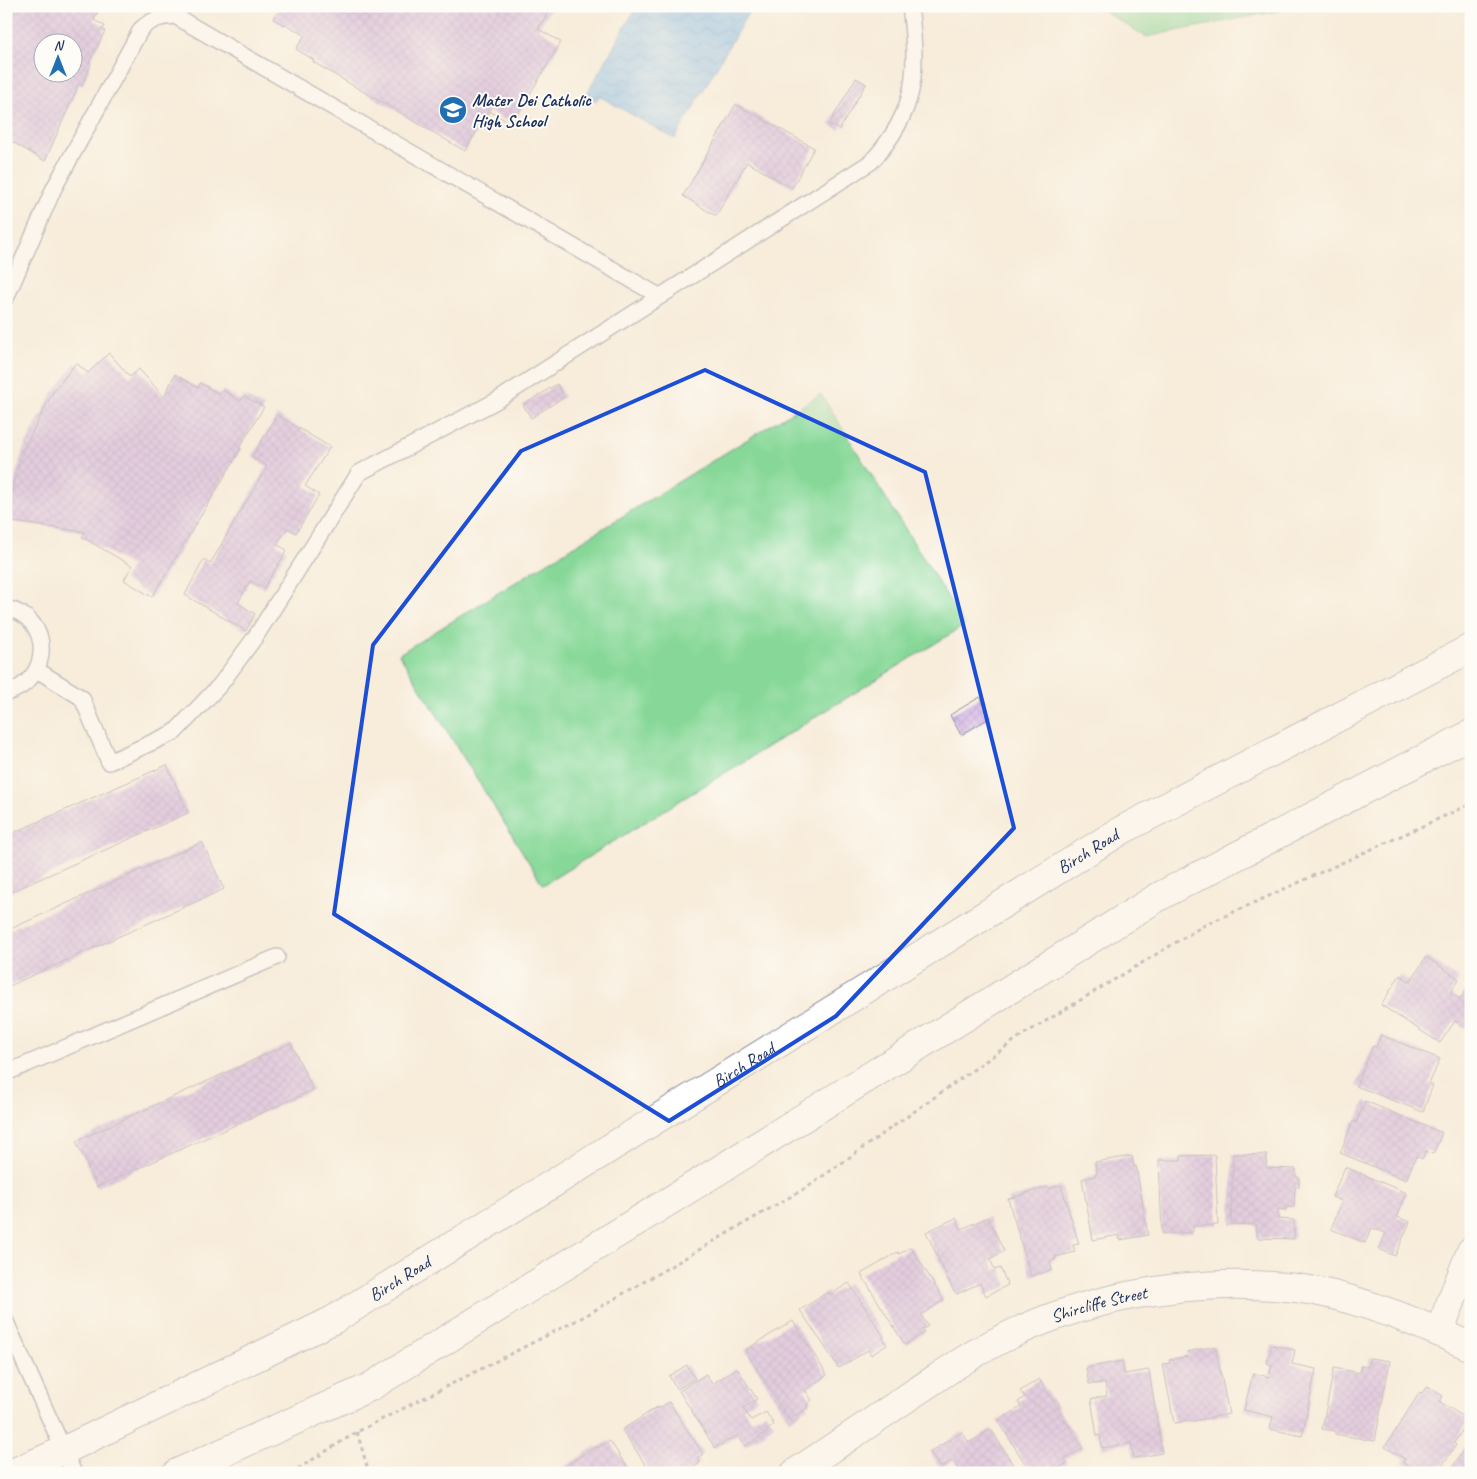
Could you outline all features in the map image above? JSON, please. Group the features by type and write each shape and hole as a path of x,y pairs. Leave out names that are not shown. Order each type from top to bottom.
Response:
{"main road":[{"name":"Birch Road","path":"12,1473 69,1462 333,1320 1122,830 1471,648"},
{"path":"177,1473 370,1387 1160,896 1471,734"},
{"path":"1439,1332 1471,1251"},
{"name":"Shircliffe Street","path":"795,1473 975,1353 1024,1329 1057,1316 1081,1307 1120,1298 1164,1290 1200,1287 1243,1285 1296,1288 1361,1302 1471,1346"}],"lane":[{"path":"37,670 82,698 109,762 174,732 220,685 256,636 359,473 496,401 871,162 888,143 906,111 914,80 915,44 910,6"},
{"path":"6,298 54,188 142,29 148,23 161,17 175,16 659,296"},
{"path":"6,608 26,617 36,628 41,642 42,656 37,670 28,682 16,691 6,693"},
{"path":"6,1073 277,957"},
{"path":"6,1322 69,1462"}],"path":[{"path":"291,1473 357,1432 583,1317 808,1186 1021,1036 1203,926 1471,804"},
{"path":"357,1432 369,1473"}],"highlighted area":[{"path":"705,370 925,472 1014,828 836,1016 669,1121 334,914 373,645 521,451"}],"green space":[{"path":"1096,6 1284,6 1282,10 1146,37"},
{"path":"821,394 965,625 543,885 399,654"}],"water":[{"path":"637,6 748,6 751,8 675,139 599,96 596,101 586,95"}],"building":[{"path":"6,6 13,9 14,6 101,6 94,20 105,26 102,30 105,31 89,63 91,64 82,86 79,84 45,161 9,140 6,145"},
{"path":"280,6 552,6 538,29 561,42 512,124 489,111 465,151 313,62 314,60 296,49 305,35 273,19"},
{"path":"856,78 866,84 839,130 829,124"},
{"path":"736,104 814,148 792,188 747,162 716,216 683,196"},
{"path":"109,353 130,377 139,369 164,397 175,374 198,388 200,383 220,394 223,390 241,401 244,396 264,407 239,448 241,449 152,597 124,580 132,566 82,537 85,532 6,521 14,481 23,450 53,392 76,363 88,373"},
{"path":"557,384 564,397 531,418 523,405"},
{"path":"277,415 330,447 305,486 319,495 296,533 288,528 276,544 287,550 264,588 250,581 238,603 255,614 246,631 185,595 204,559 210,564 267,466 252,457"},
{"path":"980,697 991,717 961,735 950,715"},
{"path":"167,765 188,813 6,894 6,836"},
{"path":"202,842 224,889 7,987 6,931"},
{"path":"1426,957 1459,979 1450,993 1460,999 1469,986 1471,987 1471,1021 1466,1028 1455,1021 1440,1043 1381,1005 1400,975 1410,982"},
{"path":"1381,1035 1440,1059 1429,1084 1433,1085 1423,1112 1356,1086 1373,1046 1376,1047"},
{"path":"291,1043 313,1090 97,1187 76,1141"},
{"path":"1365,1101 1442,1133 1433,1154 1426,1151 1422,1159 1416,1156 1406,1180 1340,1153 1353,1121 1356,1123"},
{"path":"1233,1154 1267,1155 1266,1168 1296,1169 1296,1177 1299,1177 1299,1187 1295,1187 1294,1207 1286,1207 1286,1210 1278,1209 1278,1219 1294,1220 1294,1239 1257,1238 1257,1225 1231,1224"},
{"path":"1215,1155 1218,1225 1193,1226 1193,1232 1162,1234 1159,1160 1181,1160 1181,1156"},
{"path":"1132,1156 1134,1167 1136,1166 1148,1235 1120,1240 1119,1235 1093,1240 1082,1179 1097,1174 1095,1162"},
{"path":"1345,1167 1407,1193 1397,1217 1410,1222 1395,1256 1379,1249 1386,1233 1372,1228 1365,1243 1331,1229 1342,1201 1332,1197"},
{"path":"1061,1185 1079,1244 1073,1245 1075,1252 1055,1257 1056,1259 1050,1261 1052,1270 1031,1276 1008,1199 1047,1187 1048,1189"},
{"path":"988,1217 1004,1251 990,1259 995,1270 1000,1268 1008,1285 986,1296 980,1283 957,1294 953,1290 926,1232 956,1218 961,1229"},
{"path":"911,1247 944,1300 921,1315 928,1326 922,1330 924,1333 905,1345 861,1274 898,1252 899,1254"},
{"path":"849,1283 884,1337 887,1345 871,1355 868,1350 839,1368 800,1310 828,1292 830,1295"},
{"path":"793,1321 827,1375 805,1390 812,1400 806,1405 808,1408 789,1420 745,1350"},
{"path":"1272,1345 1295,1350 1292,1364 1316,1369 1302,1436 1270,1429 1273,1417 1244,1410 1253,1373 1269,1377 1272,1365 1267,1363"},
{"path":"1215,1346 1229,1414 1174,1423 1163,1364 1170,1363 1169,1360 1188,1356 1187,1352"},
{"path":"1370,1358 1390,1361 1375,1441 1335,1434 1335,1431 1322,1429 1334,1368 1360,1373 1361,1366 1368,1367"},
{"path":"1122,1361 1124,1374 1149,1370 1162,1453 1134,1458 1131,1443 1102,1448 1100,1435 1097,1436 1091,1399 1107,1396 1105,1383 1089,1384 1086,1368"},
{"path":"687,1365 695,1379 677,1389 669,1376"},
{"path":"737,1368 757,1399 743,1408 751,1420 766,1412 774,1425 767,1432 745,1446 738,1435 715,1448 679,1391 706,1374 712,1384"},
{"path":"1039,1379 1083,1448 1065,1459 1067,1463 1051,1473 1031,1473 998,1421 1021,1407 1018,1402 1025,1397 1020,1391"},
{"path":"1427,1386 1443,1396 1440,1402 1469,1420 1454,1443 1456,1445 1437,1473 1419,1473 1402,1462 1405,1459 1385,1447 1420,1392 1422,1393"},
{"path":"669,1402 703,1454 697,1458 700,1463 684,1473 651,1473 622,1430 657,1407 658,1409"},
{"path":"991,1429 1018,1473 955,1473 960,1470 953,1460 940,1468 930,1452 962,1432 969,1443"},
{"path":"1471,1437 1471,1473 1449,1473"},
{"path":"610,1441 631,1473 564,1473 561,1469 596,1446 597,1448"}],"place":[{"name":"Mater Dei Catholic High School","path":"453,110"}]}
